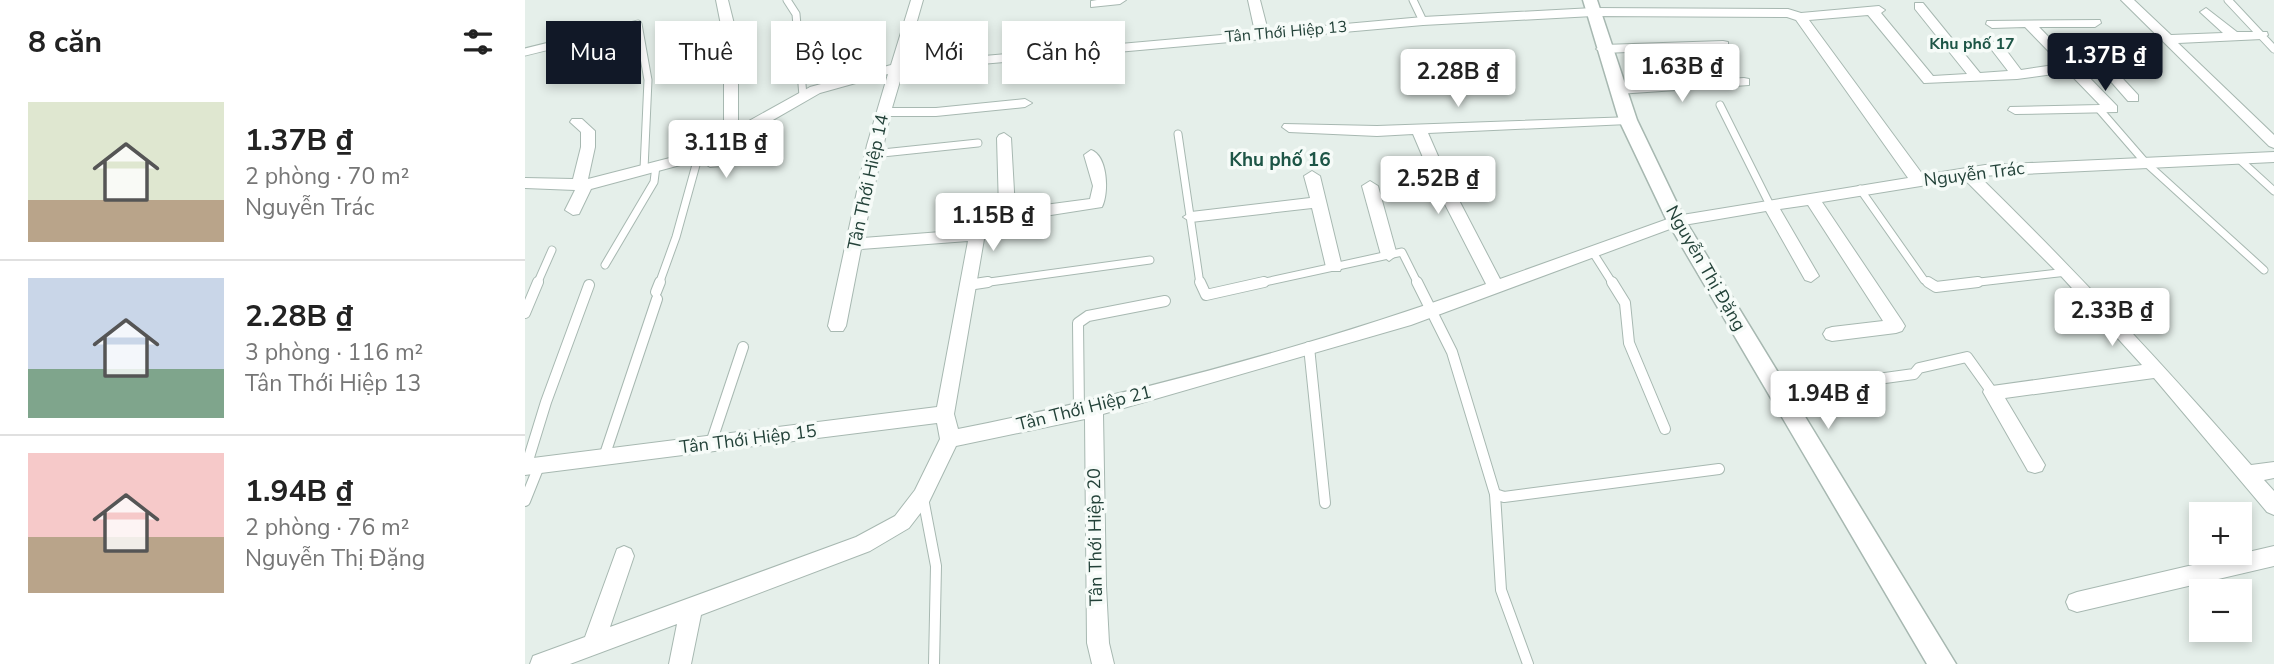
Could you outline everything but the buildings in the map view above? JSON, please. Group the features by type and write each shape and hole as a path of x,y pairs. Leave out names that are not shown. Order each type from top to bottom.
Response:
{"street":[{"path":"722,0 731,40 731,137"},
{"name":"Tân Thới Hiệp 14","path":"837,326 873,154 895,68 917,0"},
{"path":"1095,4 1120,0"},
{"path":"1254,0 1262,34"},
{"path":"2127,0 2274,143"},
{"name":"Tân Thới Hiệp 13","path":"525,183 582,184 701,154 815,90 895,68 1592,6 1788,13 1800,17 1875,10 1929,80 1977,78"},
{"name":"Nguyễn Thị Đặng","path":"1592,6 1603,49 1628,120 1676,221 1942,664"},
{"path":"1919,6 1977,78 2130,61"},
{"path":"2206,12 2234,36"},
{"path":"1800,17 1918,180"},
{"path":"2015,110 2112,109 2028,23"},
{"path":"1991,24 2095,23"},
{"path":"2169,39 2262,35"},
{"path":"1603,49 1723,45"},
{"path":"1995,45 2017,75"},
{"path":"2102,64 2133,98"},
{"path":"1618,90 1745,82"},
{"path":"884,111 936,112 1025,103"},
{"path":"1289,127 1377,131 1628,120"},
{"path":"573,210 582,184 588,147 588,131 577,122"},
{"path":"1418,128 1441,181 1495,286"},
{"path":"999,219 1007,210 1004,138"},
{"path":"701,154 710,162 765,159"},
{"path":"971,235 977,227 999,219 1097,203 1101,186 1091,155"},
{"name":"Nguyễn Trác","path":"1676,221 1860,189 2008,168 2274,157"},
{"path":"1968,174 2067,272 2158,370 2274,506"},
{"path":"1312,176 1334,267"},
{"path":"1370,186 1388,255"},
{"path":"1812,198 1896,326 1832,334"},
{"path":"1191,217 1318,202"},
{"path":"1770,205 1811,276"},
{"name":"Tân Thới Hiệp 21","path":"950,439 1086,410 1309,347 1433,309 1676,221"},
{"path":"541,664 863,544 902,522 922,496 950,439 945,414 976,239 971,235 855,244"},
{"path":"2035,465 1992,391 2158,370"},
{"name":"Tân Thới Hiệp 20","path":"1086,410 1098,643 1103,664"},
{"name":"Tân Thới Hiệp 15","path":"530,466 945,414"},
{"path":"2247,474 2274,470"},
{"path":"593,645 624,556"},
{"path":"2077,602 2274,556"},
{"path":"680,664 691,609"}],"lane":[{"path":"787,0 796,14 803,96"},
{"path":"1413,0 1423,21"},
{"path":"2228,0 2274,48"},
{"path":"525,52 638,24 648,80 650,167 654,182 605,265"},
{"path":"1720,105 1770,205"},
{"path":"2099,109 2145,162 2264,270"},
{"path":"1178,134 1201,289 1206,295 1402,252 1433,309 1452,352 1495,494 1501,590 1528,664"},
{"path":"873,154 978,143"},
{"path":"604,457 701,154"},
{"path":"2239,159 2274,191"},
{"path":"1860,189 1924,280 1936,287 2067,272"},
{"path":"525,313 552,250"},
{"path":"1592,251 1625,303 1629,343 1665,429"},
{"path":"968,285 1150,260"},
{"path":"525,501 530,466 546,402 590,285"},
{"path":"1086,410 1078,323 1088,316 1165,301"},
{"path":"711,443 743,347"},
{"path":"1309,347 1325,503"},
{"path":"1856,382 1914,374 1919,368 1967,357 1992,391"},
{"path":"1495,494 1504,497 1719,469"},
{"path":"922,496 936,566 934,664"}],"district":[{"name":"Khu phố 17","path":"1972,44"},
{"name":"Khu phố 16","path":"1280,160"}]}
